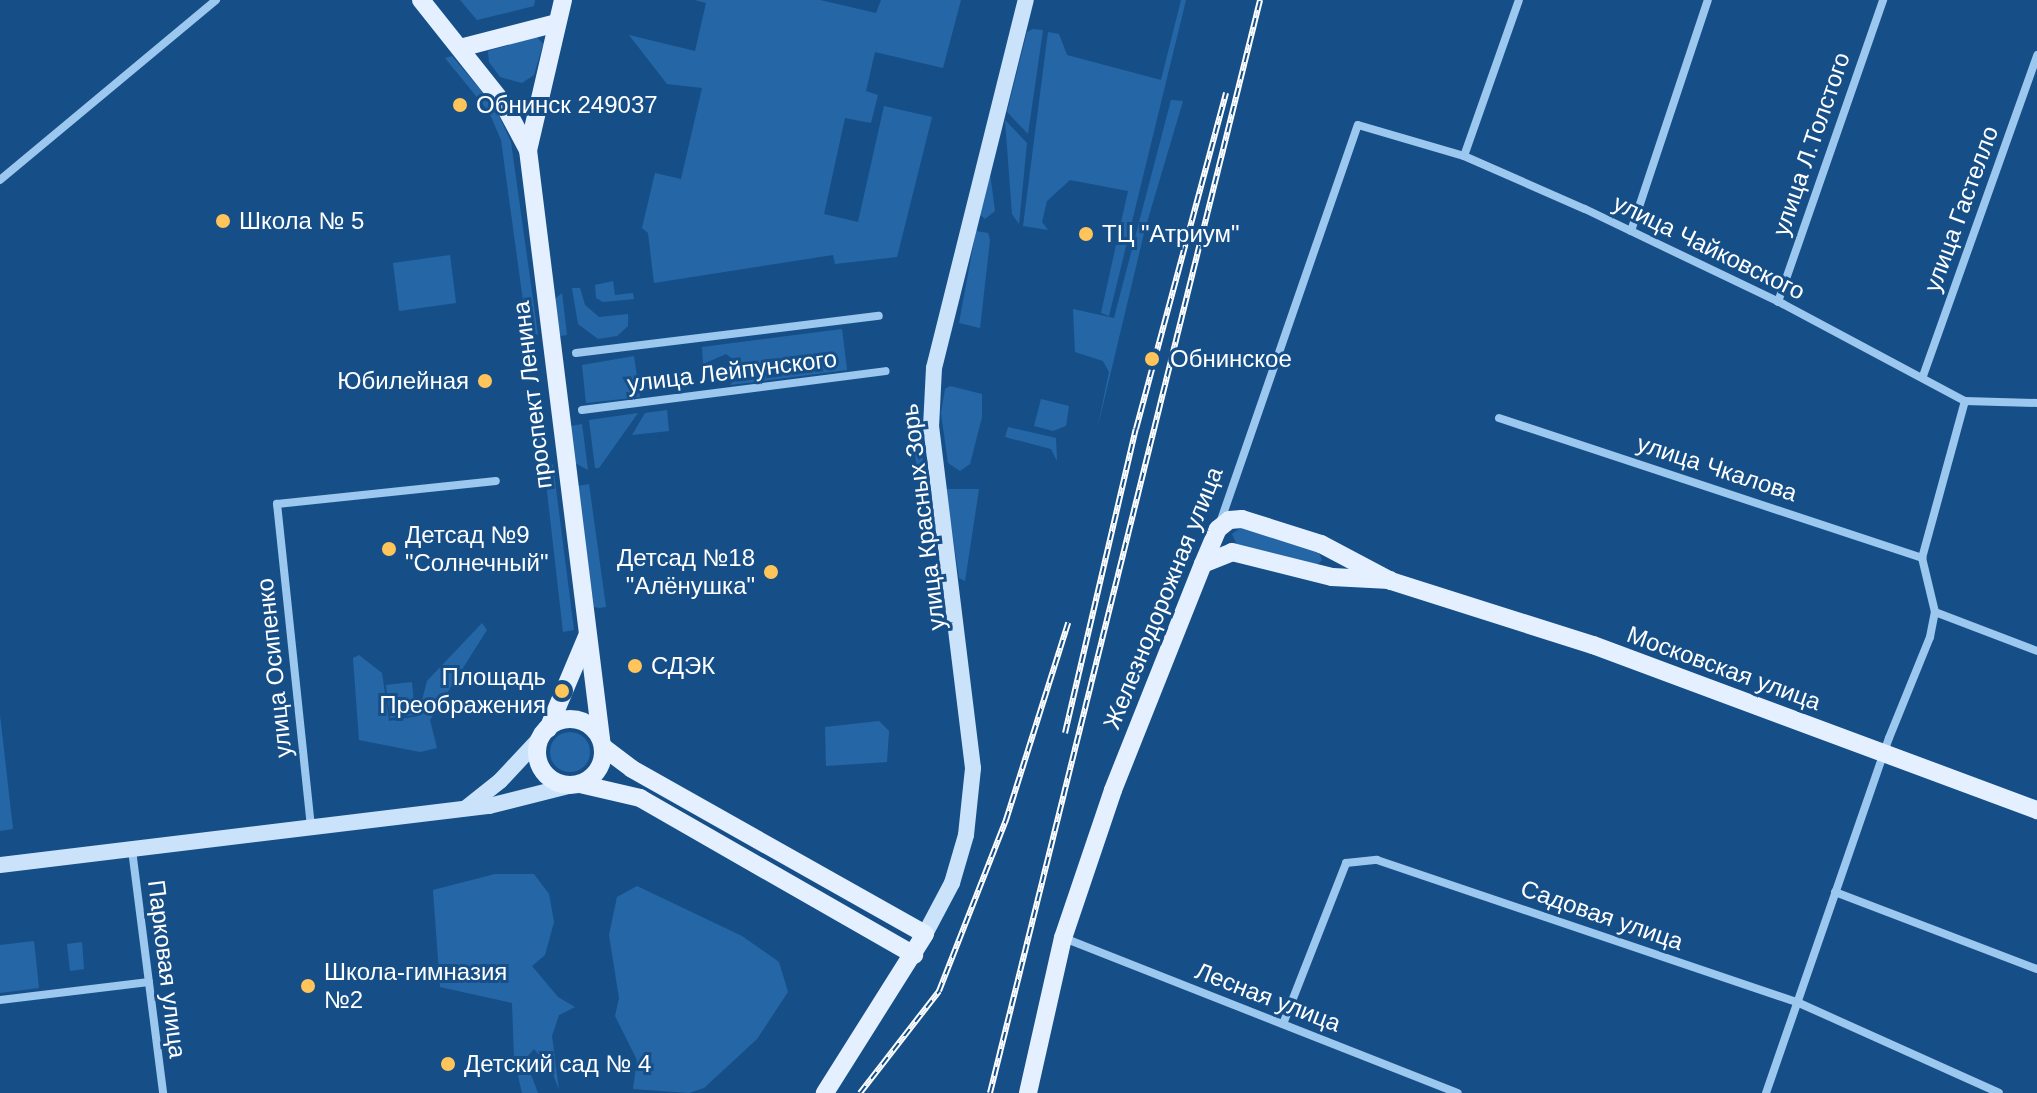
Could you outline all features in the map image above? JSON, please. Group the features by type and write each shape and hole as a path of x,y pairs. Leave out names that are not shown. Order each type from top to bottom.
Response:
{"main road":[{"path":"421,0 503,103 528,150"},
{"path":"528,150 563,0"},
{"path":"460,48 557,23"},
{"name":"проспект Ленина","path":"528,150 602,743"},
{"path":"1203,564 1232,552 1219,540 1218,529 1229,520 1242,519"},
{"name":"Московская улица","path":"1242,519 1321,544 1391,581 1593,645 2037,810"},
{"name":"Железнодорожная улица","path":"1028,1093 1063,938 1113,790 1218,529"},
{"path":"1317,573 1328,559 1321,544"},
{"name":"Московская улица","path":"1232,552 1317,573 1391,581"},
{"name":"проспект Ленина","path":"545,732 587,635"},
{"path":"825,1093 914,955 925,934 632,769 577,720 545,732 538,758 545,773 576,784 640,798 914,955"},
{"path":"576,784 598,769 602,743"}],"street":[{"path":"0,180 216,0"},
{"name":"улица Красных Зорь","path":"925,934 952,883 966,835 973,768 931,427 934,368 1026,0"},
{"path":"1464,156 1519,0"},
{"path":"1631,231 1708,0"},
{"name":"улица Л.Толстого","path":"1778,302 1883,0"},
{"name":"улица Гастелло","path":"1923,376 2037,55"},
{"name":"улица Чайковского","path":"1358,125 1464,156 1631,231 1778,302 1923,376 1965,401 2037,403"},
{"name":"Железнодорожная улица","path":"1218,529 1358,125"},
{"name":"улица Лейпунского","path":"576,353 879,316"},
{"name":"улица Лейпунского","path":"582,410 886,371"},
{"path":"1766,1093 1884,753 1930,637 1935,612 1922,558 1965,401"},
{"name":"улица Чкалова","path":"1499,418 1922,558"},
{"name":"улица Осипенко","path":"311,828 277,504 496,481"},
{"path":"1230,499 1242,519"},
{"path":"1935,612 2037,651"},
{"name":"проспект Ленина","path":"465,809 500,781 545,732"},
{"path":"0,865 465,809 576,784"},
{"name":"Парковая улица","path":"132,850 163,1093"},
{"name":"Садовая улица","path":"1283,1024 1346,863 1377,860 1799,1003 1999,1093"},
{"path":"1835,892 2037,969"},
{"name":"Лесная улица","path":"1063,938 1458,1093"},
{"path":"0,1000 149,982"}],"shaded area":[{"path":"460,0 535,0 534,6 477,20"},
{"path":"695,0 820,0 876,13 881,0 961,0 943,68 875,52 866,91 878,95 871,123 845,118 824,214 858,222 884,106 932,117 897,257 835,264 833,255 654,283 648,233 642,228 655,173 681,179 702,88 667,84 629,35 695,51 706,3"},
{"path":"1181,0 1186,0 1109,316 1101,313 1128,191 1070,180 1047,201 1042,222 1048,230 1023,226 1048,32 1059,34 1067,55 1161,80"},
{"path":"1043,30 1028,134 1007,112 1027,32"},
{"path":"537,37 543,44 534,75 522,83 500,77 489,62 488,51"},
{"path":"452,56 495,107 511,142 538,335 527,330 501,140 489,112 445,58"},
{"path":"1171,100 1183,101 1145,229 1097,430 1109,372 1103,361 1075,352 1073,309 1114,318"},
{"path":"1005,120 1027,143 1019,224 1012,214"},
{"path":"990,173 995,211 985,219 979,214"},
{"path":"976,231 988,233 990,240 980,328 959,323"},
{"path":"450,255 456,303 399,311 393,263"},
{"path":"613,281 615,295 633,293 634,299 603,302 596,298 595,285"},
{"path":"572,288 580,288 585,305 599,317 628,314 628,326 617,336 598,339 578,324"},
{"path":"562,293 567,335 560,336 555,299"},
{"path":"842,329 847,370 730,385 743,366 726,354 703,364 702,347"},
{"path":"634,356 640,397 586,403 582,365"},
{"path":"950,386 982,394 982,417 970,464 960,471 948,463 941,413 945,389"},
{"path":"1041,399 1069,406 1066,426 1053,431 1034,426"},
{"path":"667,410 669,431 632,435 645,413"},
{"path":"638,413 599,468 595,468 589,420"},
{"path":"582,424 588,470 575,463 571,426"},
{"path":"1008,427 1056,438 1057,461 1051,449 1005,437"},
{"path":"912,429 920,439 933,532 925,534"},
{"path":"543,456 553,465 574,630 563,632"},
{"path":"589,484 606,607 599,608 594,607 578,486"},
{"path":"946,489 979,489 965,581 959,578"},
{"path":"1242,527 1318,551 1322,560 1317,565 1237,545 1232,534"},
{"path":"482,623 487,630 430,720 437,748 420,752 359,740 353,658 359,655 382,673 389,721 418,716 427,681"},
{"path":"412,682 415,715 390,718 386,685"},
{"path":"0,715 13,829 0,831"},
{"path":"879,721 889,731 887,762 826,766 825,727"},
{"path":"570,732 584,738 590,752 584,766 570,772 556,766 550,752 556,738"},
{"path":"495,874 534,874 549,894 554,922 545,955 532,966 558,997 575,1007 559,1015 552,1036 559,1090 551,1069 534,1049 525,1059 538,1093 522,1093 514,1059 512,1003 440,987 433,890"},
{"path":"637,886 742,936 779,962 788,992 757,1039 704,1088 689,1093 633,1089 637,1060 615,1016 619,998 609,935 617,897"},
{"path":"34,941 39,988 0,993 0,945"},
{"path":"82,942 84,969 70,971 67,944"}],"railway":[{"path":"990,1093 1260,0"},
{"path":"1065,733 1136,429 1226,93"},
{"path":"860,1093 939,991 1006,820 1068,623"}],"place":[{"name":"Обнинск 249037","path":"460,105"},
{"name":"Школа № 5","path":"223,221"},
{"name":"ТЦ \"Атриум\"","path":"1086,234"},
{"name":"Обнинское","path":"1152,359"},
{"name":"Юбилейная","path":"485,381"},
{"name":"Детсад №9 \"Солнечный\"","path":"389,549"},
{"name":"Детсад №18 \"Алёнушка\"","path":"771,572"},
{"name":"СДЭК","path":"635,666"},
{"name":"Площадь Преображения","path":"562,691"},
{"name":"Школа-гимназия №2","path":"308,986"},
{"name":"Детский сад № 4","path":"448,1064"}]}
